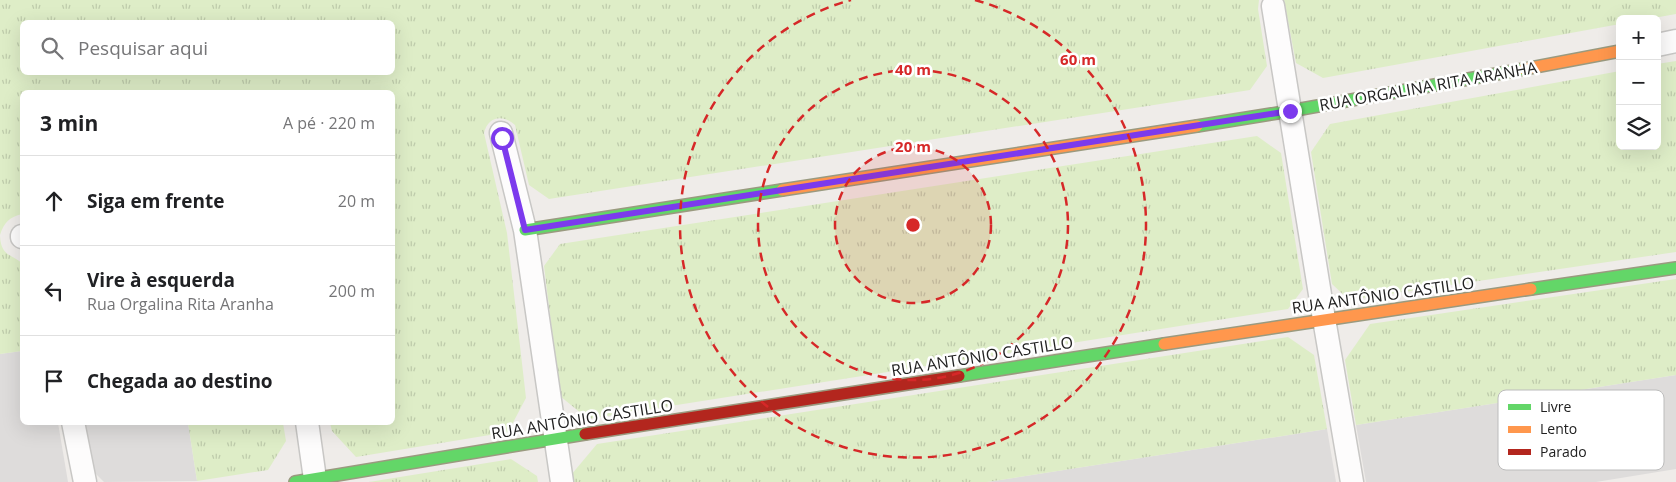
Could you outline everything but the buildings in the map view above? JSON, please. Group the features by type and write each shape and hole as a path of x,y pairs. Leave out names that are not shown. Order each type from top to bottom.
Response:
{"street":[{"path":"1273,6 1352,482"},
{"path":"1661,43 1676,41"},
{"name":"RUA ORGALINA RITA ARANHA","path":"525,230 1290,111 1616,52"},
{"path":"500,134 525,230 562,482"},
{"name":"RUA ANTÔNIO CASTILLO","path":"305,480 555,439 1324,320 1676,268"},
{"path":"74,425 85,482"},
{"path":"305,480 307,425"}],"shaded area":[{"path":"20,351 20,425 58,425 68,482 0,482 0,354"},
{"path":"1676,375 1676,469 1596,482 1366,482 1356,425 1498,403 1498,470 1664,470 1664,390 1580,390"},
{"path":"83,425 188,425 197,481 104,482 91,469"},
{"path":"1327,429 1336,482 987,482"}],"green space":[{"path":"0,0 1259,0 1258,9 1267,66 1250,90 549,199 529,185 515,125 506,119 496,118 492,120 484,133 507,233 526,398 508,432 356,457 332,431 330,425 395,425 395,90 20,90 20,215 8,221 0,235"},
{"path":"1284,0 1676,0 1676,14 1661,17 1661,15 1616,15 1616,25 1323,78 1296,63"},
{"path":"1676,61 1676,252 1349,300 1332,284 1311,152 1330,124 1616,72 1616,150 1661,150 1661,63"},
{"path":"1257,136 1281,153 1303,289 1288,309 588,419 560,396 544,266 560,244"},
{"path":"0,236 4,251 20,262 20,351 0,354"},
{"path":"1676,279 1676,375 1580,390 1498,390 1498,403 1356,425 1345,360 1370,324"},
{"path":"1288,337 1314,355 1327,429 987,482 572,482 571,475 597,444"},
{"path":"188,425 283,425 286,441 268,470 197,481"},
{"path":"511,459 537,476 538,482 369,482"}],"traffic: fast":[{"path":"1197,126 1524,69"},
{"path":"525,230 782,190"},
{"path":"1531,289 1676,268"},
{"path":"959,376 1164,344"},
{"path":"295,482 585,434"}],"traffic: slow":[{"path":"1524,69 1616,52"},
{"path":"782,190 1197,126"},
{"path":"1164,344 1531,289"}],"traffic: jam":[{"path":"585,434 959,376"}],"route":[{"path":"502,138 525,230 1290,111"}]}
